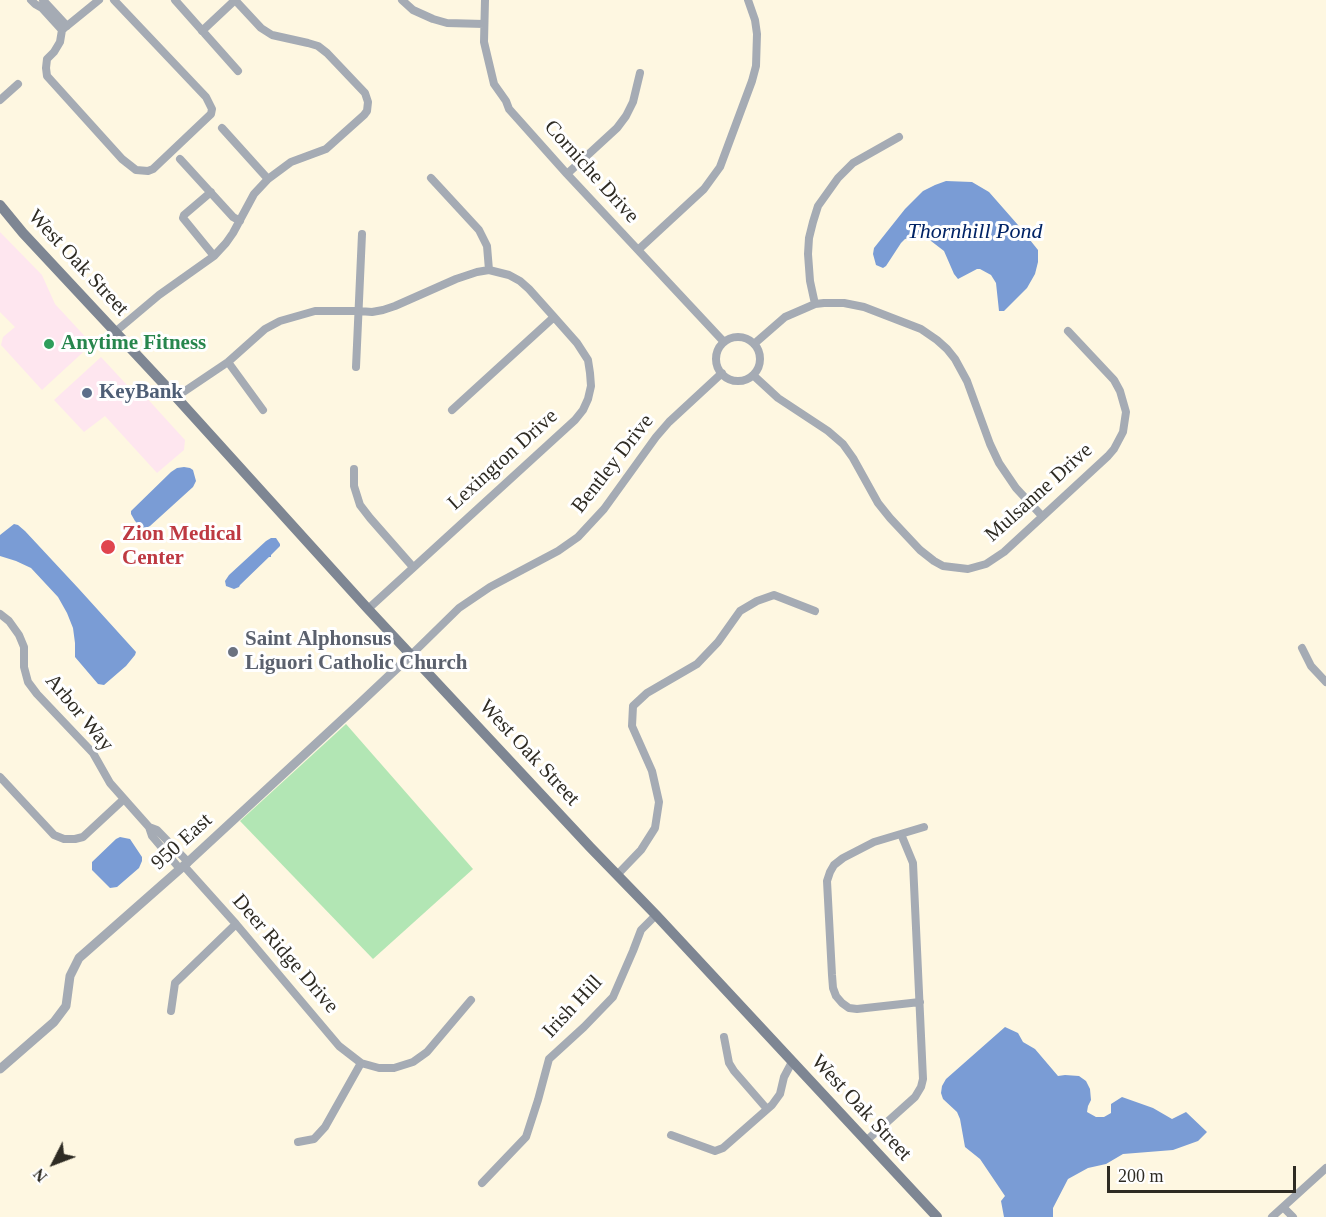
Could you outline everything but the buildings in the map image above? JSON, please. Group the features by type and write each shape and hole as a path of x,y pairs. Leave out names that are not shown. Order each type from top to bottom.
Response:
{"main road":[{"name":"West Oak Street","path":"0,205 31,242 176,397 368,609 937,1217"}],"street":[{"path":"31,0 64,28"},
{"path":"43,0 64,28"},
{"path":"99,0 64,28 60,42 47,59 47,76 122,159 136,170 148,171 153,169 210,114 212,109 206,97 114,0"},
{"path":"175,0 238,71"},
{"path":"115,332 159,295 214,256 226,243 254,194 268,178 291,162 326,149 367,111 368,102 365,93 327,53 318,46 272,35 261,28 235,0 202,31"},
{"path":"402,0 413,10 434,20 484,24"},
{"name":"Corniche Drive","path":"485,0 484,42 494,84 506,100 509,109 724,342"},
{"path":"638,250 704,189 720,167 756,66 757,34 748,0"},
{"path":"567,174 617,128 626,116 633,102 640,73"},
{"path":"0,100 18,84"},
{"path":"222,128 268,178"},
{"path":"815,304 808,254 818,206 838,178 853,163 899,137"},
{"path":"180,159 233,217 240,221"},
{"path":"176,397 228,362 265,329 280,321 315,311 372,312 395,306 456,279 489,270 486,246 479,230 431,178"},
{"path":"210,192 183,218 214,256"},
{"path":"356,367 362,234"},
{"name":"Lexington Drive","path":"368,609 570,424 583,410 588,399 591,373 588,360 577,343 520,281 509,275 489,270"},
{"path":"754,344 785,317 815,304 844,303 864,307 913,325 938,340 955,359 1003,471 1042,516"},
{"path":"452,410 554,316"},
{"name":"Mulsanne Drive","path":"753,375 778,398 836,437 853,458 873,494 890,518 920,550 943,566 968,569 986,564 1004,552 1108,456 1123,432 1126,412 1120,391 1114,380 1068,331"},
{"path":"739,337 754,344 759,351 760,362 753,375 737,380 722,373 717,359 724,342 739,337"},
{"path":"228,362 263,410"},
{"name":"Bentley Drive","path":"411,655 459,608 490,587 558,551 578,537 604,509 669,422 722,373"},
{"path":"354,469 354,486 360,505 413,567"},
{"path":"617,876 641,850 655,828 659,802 652,771 632,726 633,706 647,693 697,664 718,642 740,611 757,601 774,595 815,611"},
{"name":"Arbor Way","path":"0,614 9,621 24,647 24,667 28,682 93,753 110,783 149,827 152,836 184,865"},
{"path":"1302,648 1308,662 1326,682"},
{"name":"950 East","path":"0,1069 54,1022 66,1006 70,976 79,958 184,865 411,655"},
{"path":"0,777 54,835 64,839 83,837 124,799"},
{"path":"920,1002 856,1010 849,1008 836,996 833,988 827,881 834,865 843,858 874,842 924,827"},
{"path":"866,1141 915,1097 923,1079 913,863 901,834"},
{"name":"Deer Ridge Drive","path":"184,865 339,1046 361,1063"},
{"name":"Irish Hill","path":"482,1183 526,1137 549,1059 613,997 641,930 656,915"},
{"path":"171,1011 175,983 236,924"},
{"path":"298,1142 314,1139 325,1127 361,1063 379,1068 394,1068 413,1062 427,1052 471,1000"},
{"path":"724,1037 729,1064 767,1109"},
{"path":"671,1135 715,1150 723,1148 767,1109 780,1094 784,1077 792,1062"},
{"path":"1272,1217 1326,1168"},
{"path":"1283,1207 1293,1217"}],"shaded area":[{"path":"0,232 42,275 55,304 92,344 42,390 1,345 3,337 15,327 0,312"},
{"path":"101,357 139,398 144,395 185,440 184,450 157,473 105,416 84,432 54,400"}],"green space":[{"path":"346,724 473,869 373,959 240,821"}],"water":[{"name":"Thornhill Pond","path":"946,181 972,182 989,192 1038,250 1035,274 1027,288 1004,311 999,311 996,283 991,275 977,269 958,279 944,251 931,241 905,239 886,266 883,268 876,265 874,248 905,209 923,191"},
{"path":"184,467 193,470 196,481 193,487 150,526 142,528 135,521 131,511 171,472"},
{"path":"14,524 25,531 136,652 126,666 104,685 98,684 75,657 73,628 58,597 31,568 0,556 0,535"},
{"path":"271,538 276,538 280,546 271,557 239,587 234,589 226,586 225,581 229,575"},
{"path":"120,837 130,839 142,857 142,861 139,868 117,887 110,888 92,870 92,862"},
{"path":"1005,1027 1018,1033 1023,1042 1035,1049 1058,1076 1079,1076 1086,1081 1090,1089 1091,1100 1087,1112 1096,1117 1104,1117 1111,1113 1111,1104 1122,1097 1153,1108 1172,1119 1186,1112 1207,1132 1198,1141 1173,1150 1123,1154 1106,1164 1088,1168 1068,1179 1053,1208 1053,1217 1004,1217 1001,1201 1005,1196 980,1159 965,1147 957,1112 943,1099 941,1093 946,1079"}],"place":[{"name":"Anytime Fitness","path":"49,344"},
{"name":"KeyBank","path":"87,393"},
{"name":"Zion Medical Center","path":"108,547"},
{"name":"Saint Alphonsus Liguori Catholic Church","path":"233,652"}]}
